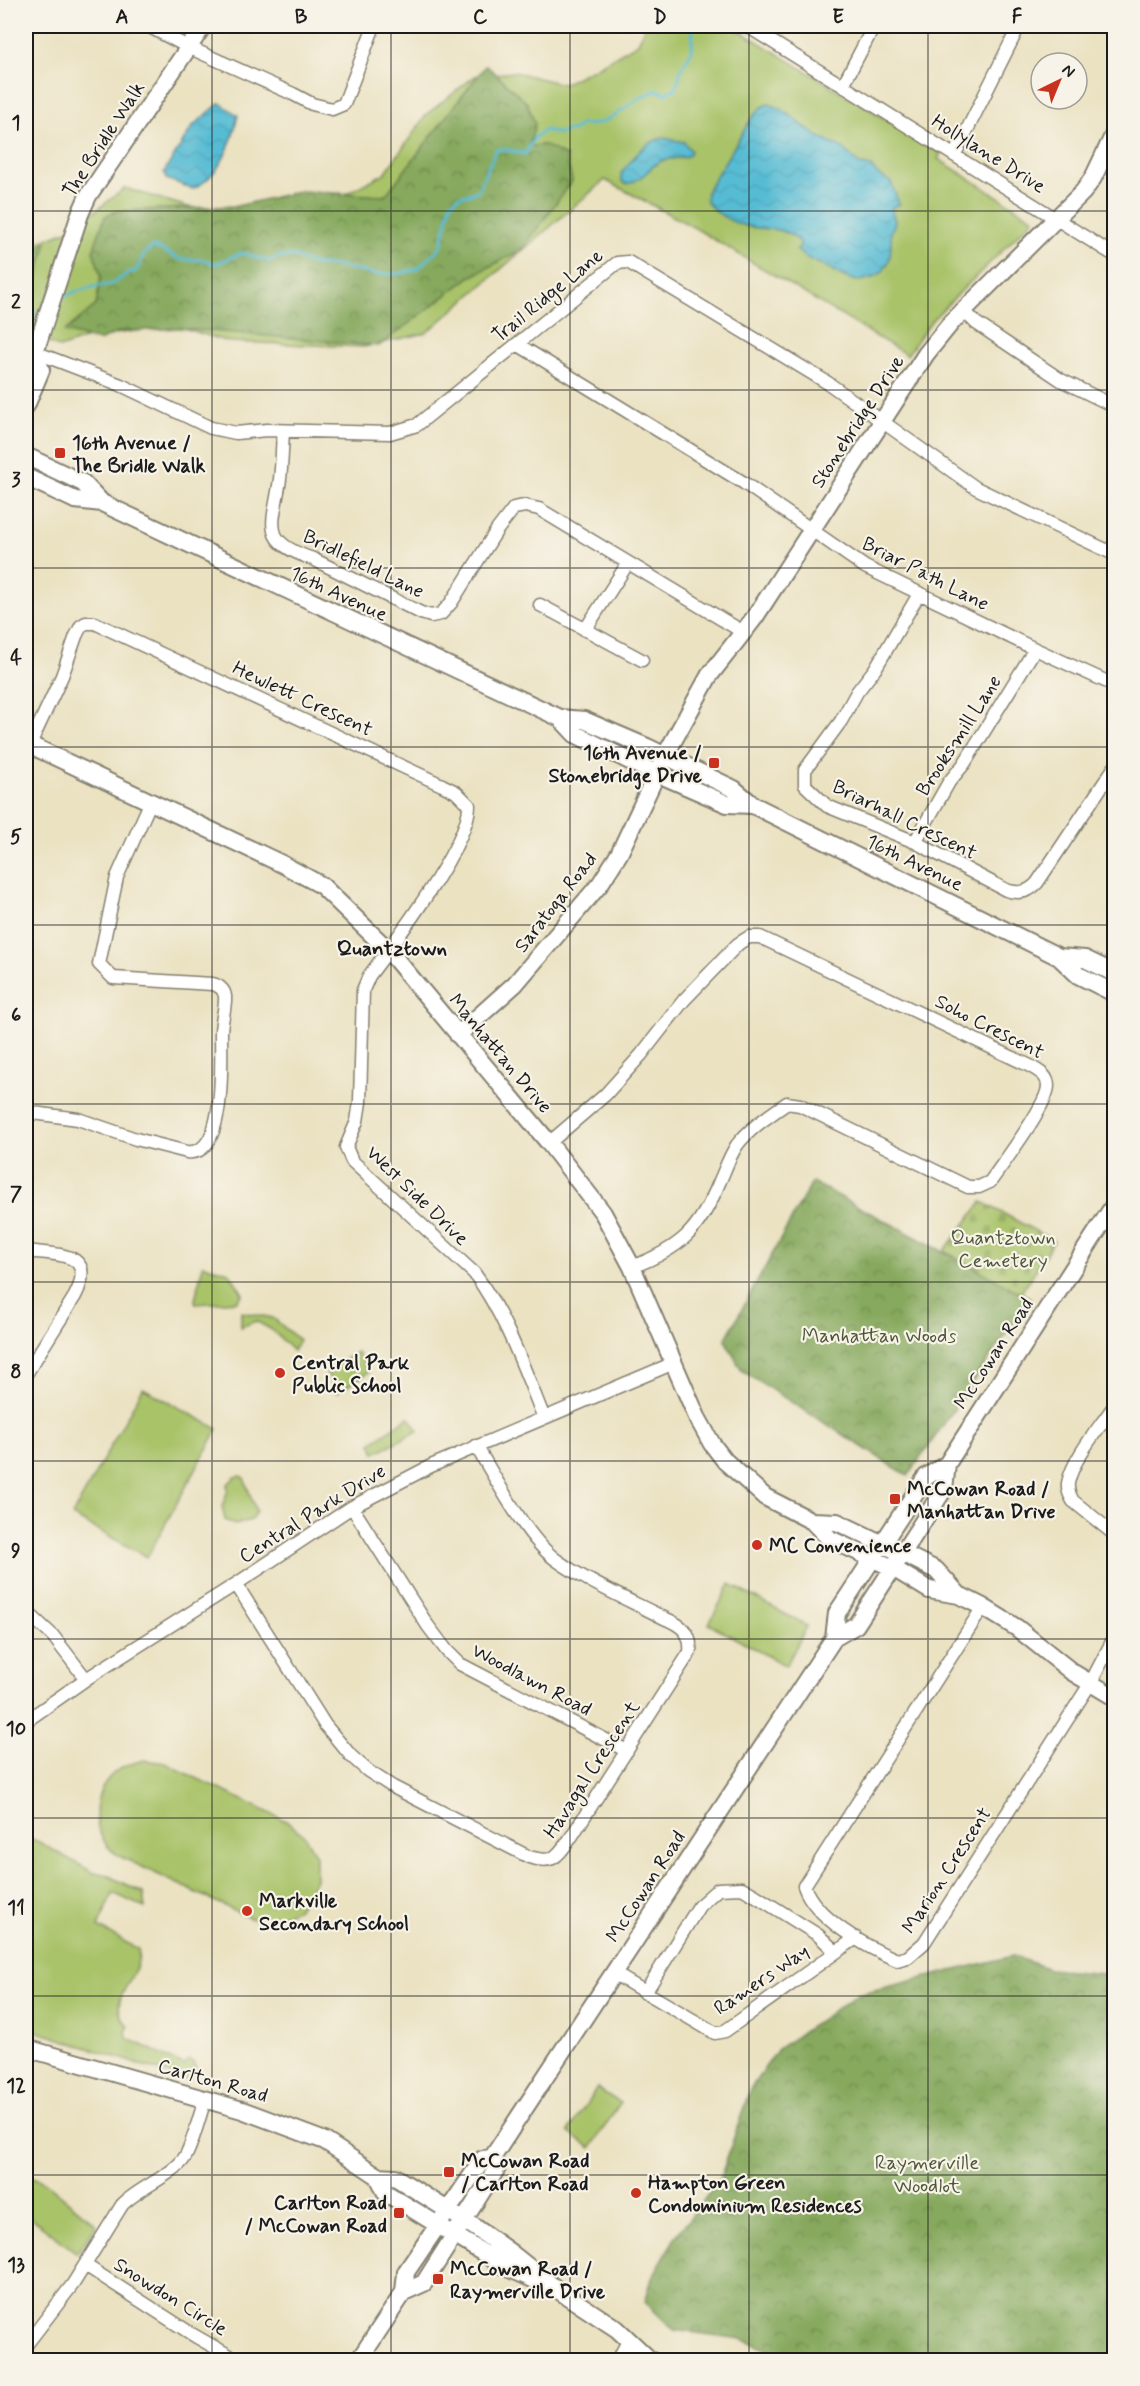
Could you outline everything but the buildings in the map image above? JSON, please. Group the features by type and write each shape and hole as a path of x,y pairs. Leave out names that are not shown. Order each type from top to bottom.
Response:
{"street":[{"path":"148,26 312,104 332,109 344,104 374,26"},
{"name":"The Bridle Walk","path":"26,406 41,370 30,357 88,196 203,26"},
{"name":"Hollylane Drive","path":"747,26 1114,255"},
{"path":"843,85 874,26"},
{"path":"955,154 1019,26"},
{"name":"Stonebridge Drive","path":"665,756 709,675 743,632 937,338 1088,186 1114,134"},
{"name":"Trail Ridge Lane","path":"30,357 121,385 212,428 237,433 283,431 390,433 417,425 617,263 628,262 823,379 976,488 1114,554"},
{"path":"963,310 976,323 1061,380 1114,405"},
{"name":"Briar Path Lane","path":"517,344 718,466 865,567 1114,685"},
{"name":"Bridlefield Lane","path":"283,431 280,478 272,519 277,539 297,554 313,559 421,612 431,616 441,614 451,603 497,530 514,508 525,506 539,509 743,632"},
{"name":"16th Avenue","path":"26,456 83,483 102,503"},
{"name":"16th Avenue","path":"26,477 75,500 102,503 560,718 585,720 665,756 734,789 753,805 1059,957 1078,975 1114,993"},
{"path":"585,630 628,563"},
{"name":"Briarhall Crescent","path":"919,594 875,669 857,692 841,722 810,760 804,777 805,785 811,792 827,806 915,842 1016,894 1031,889 1050,865 1114,768"},
{"path":"540,606 642,660"},
{"name":"Hewlett Crescent","path":"27,747 62,676 81,626 86,623 95,623 456,792 469,805 466,825 439,876 388,950"},
{"name":"Brooksmill Lane","path":"915,842 950,782 964,764 1035,649"},
{"name":"16th Avenue","path":"560,718 575,734 658,773 727,804 753,805"},
{"name":"Manhattan Drive","path":"27,747 151,801 321,885 388,950 549,1143 603,1213 632,1267 697,1417 712,1444 725,1461 765,1497 812,1521 830,1539 893,1568 929,1590 959,1595"},
{"name":"Saratoga Road","path":"458,1035 515,984 600,884 619,854 665,756"},
{"path":"26,1112 78,1119 136,1139 195,1154 203,1149 210,1140 220,1097 221,1032 225,997 223,990 212,984 113,978 99,964 117,877 151,801"},
{"name":"Soho Crescent","path":"549,1143 605,1095 641,1055 684,1000 738,944 749,938 760,937 885,995 1045,1075 1048,1085 1046,1094 1036,1112 990,1182 979,1187 968,1187 800,1105 787,1103 756,1126 738,1145 697,1227 674,1248 632,1267"},
{"name":"West Side Drive","path":"388,950 369,976 363,990 360,1102 357,1121 346,1147 352,1161 474,1273 505,1325 544,1418"},
{"name":"16th Avenue","path":"1059,957 1085,959 1114,973"},
{"name":"McCowan Road","path":"834,1638 837,1613 926,1477 947,1464 1114,1204"},
{"path":"26,1251 69,1256 80,1265 83,1273 82,1283 75,1296 26,1374"},
{"name":"Central Park Drive","path":"26,1721 86,1679 352,1507 399,1481 476,1446 674,1363"},
{"path":"1114,1406 1084,1451 1068,1485 1073,1501 1114,1534"},
{"name":"Havagal Crescent","path":"236,1584 325,1725 351,1756 368,1771 393,1787 529,1857 551,1861 559,1854 690,1652 689,1636 678,1624 554,1558 526,1527 476,1446"},
{"name":"McCowan Road","path":"492,2158 834,1638 856,1625 944,1489 947,1464"},
{"name":"Woodlawn Road","path":"352,1507 428,1626 460,1664 627,1751"},
{"name":"Manhattan Drive","path":"812,1521 837,1522 903,1553 936,1570 959,1595"},
{"path":"959,1595 1017,1628 1072,1672 1114,1697"},
{"name":"Marion Crescent","path":"983,1607 804,1886 807,1896 818,1911 856,1938 897,1960 908,1958 924,1943 1090,1684"},
{"path":"26,1611 53,1636 86,1679"},
{"path":"1090,1684 1114,1638"},
{"name":"Ramers Way","path":"645,1993 699,1906 718,1889 742,1888 818,1935 836,1952"},
{"name":"Ramers Way","path":"613,1973 715,2033 725,2031 856,1938"},
{"name":"Carlton Road","path":"26,2048 268,2118 325,2141 378,2176 395,2177 448,2210 460,2228"},
{"path":"26,2345 62,2300 122,2205 132,2195 177,2166 185,2157 205,2100"},
{"name":"McCowan Road","path":"359,2361 404,2292 406,2271 483,2159 492,2158"},
{"name":"McCowan Road","path":"404,2292 424,2283 497,2168 492,2158"},
{"name":"Carlton Road","path":"378,2176 386,2193 438,2223 460,2228"},
{"path":"460,2228 506,2267 555,2288 629,2339 650,2361"},
{"name":"Snowdon Circle","path":"85,2265 237,2361"},
{"path":"618,2361 629,2339"}],"green space":[{"path":"645,26 732,26 941,153 938,159 1034,219 932,320 907,355 695,228 605,180 426,333 364,347 229,342 173,325 84,339 60,348 26,332 26,248 73,228 125,188 188,207 241,212 336,199 385,173 427,114 475,76 514,72 563,84 638,43"},
{"path":"486,65 527,103 535,124 529,146 544,145 566,156 572,181 522,250 470,277 379,346 178,328 119,332 99,341 64,332 96,305 101,275 93,251 105,216 117,211 237,206 300,191 385,196"},
{"path":"47,242 26,320 26,256"},
{"name":"Manhattan Woods","path":"812,1182 1031,1298 908,1476 742,1371 725,1340"},
{"name":"Quantztown Cemetery","path":"982,1202 1054,1241 1021,1293 944,1251"},
{"path":"203,1265 229,1272 243,1294 237,1301 196,1304"},
{"path":"241,1312 273,1318 299,1340 293,1351 272,1330 256,1321 241,1327"},
{"path":"357,1352 369,1372 337,1393 326,1371"},
{"path":"143,1388 218,1429 147,1557 72,1516"},
{"path":"409,1417 418,1431 375,1453 371,1443"},
{"path":"235,1477 244,1478 256,1511 251,1520 235,1525 225,1520 222,1507 228,1490 227,1485"},
{"path":"730,1584 807,1626 786,1666 709,1624"},
{"path":"145,1760 165,1763 286,1821 304,1835 316,1856 316,1880 297,1910 266,1921 252,1919 119,1856 110,1849 101,1835 96,1816 102,1787 122,1767"},
{"path":"26,1837 94,1873 109,1876 143,1893 145,1908 113,1893 98,1927 138,1949 135,1969 121,1997 119,2007 121,2016 129,2026 126,2031 127,2038 185,2066 188,2060 193,2062 196,2068 188,2080 26,2028"},
{"name":"Raymerville Woodlot","path":"1013,1956 1049,1969 1114,1975 1114,2360 790,2360 742,2339 674,2330 645,2302 652,2278 676,2236 720,2179 750,2089 778,2049 858,1994"},
{"path":"597,2088 620,2103 591,2148 568,2132"},
{"path":"26,2174 46,2183 97,2225 77,2253 26,2214"}],"water":[{"path":"220,103 238,115 229,147 218,167 211,176 193,189 166,179 164,172 193,126"},
{"path":"768,104 780,108 817,136 843,148 860,165 872,167 878,175 891,182 899,204 892,207 895,221 891,232 889,259 880,274 862,281 847,278 804,256 796,249 799,249 800,242 787,233 735,223 724,217 706,201 707,191 751,119 760,108"},
{"path":"664,138 684,142 691,151 689,155 661,161 641,178 632,182 626,184 622,181 621,173 640,151"}],"waterway":[{"path":"60,300 78,291 111,284 137,270 144,254 153,247 181,259 205,260 215,264 242,253 269,261 277,257 294,256 311,264 338,266 373,274 397,274 418,269 441,246 451,203 459,196 478,190 496,150 503,149 525,154 535,137 545,130 560,134 568,130 573,131 581,124 598,123 613,117 642,97 657,90 667,94 670,90 675,90 682,67 692,51 693,26"},
{"path":"26,309 39,315"}],"place":[{"name":"16th Avenue / The Bridle Walk","path":"60,453"},
{"name":"16th Avenue / Stonebridge Drive","path":"714,763"},
{"name":"Central Park Public School","path":"280,1373"},
{"name":"McCowan Road / Manhattan Drive","path":"895,1499"},
{"name":"MC Convenience","path":"757,1545"},
{"name":"Markville Secondary School","path":"247,1911"},
{"name":"McCowan Road / Carlton Road","path":"449,2172"},
{"name":"Hampton Green Condominium Residences","path":"636,2193"},
{"name":"Carlton Road / McCowan Road","path":"399,2213"},
{"name":"McCowan Road / Raymerville Drive","path":"438,2279"}],"district":[{"name":"Quantztown","path":"392,948"}]}
